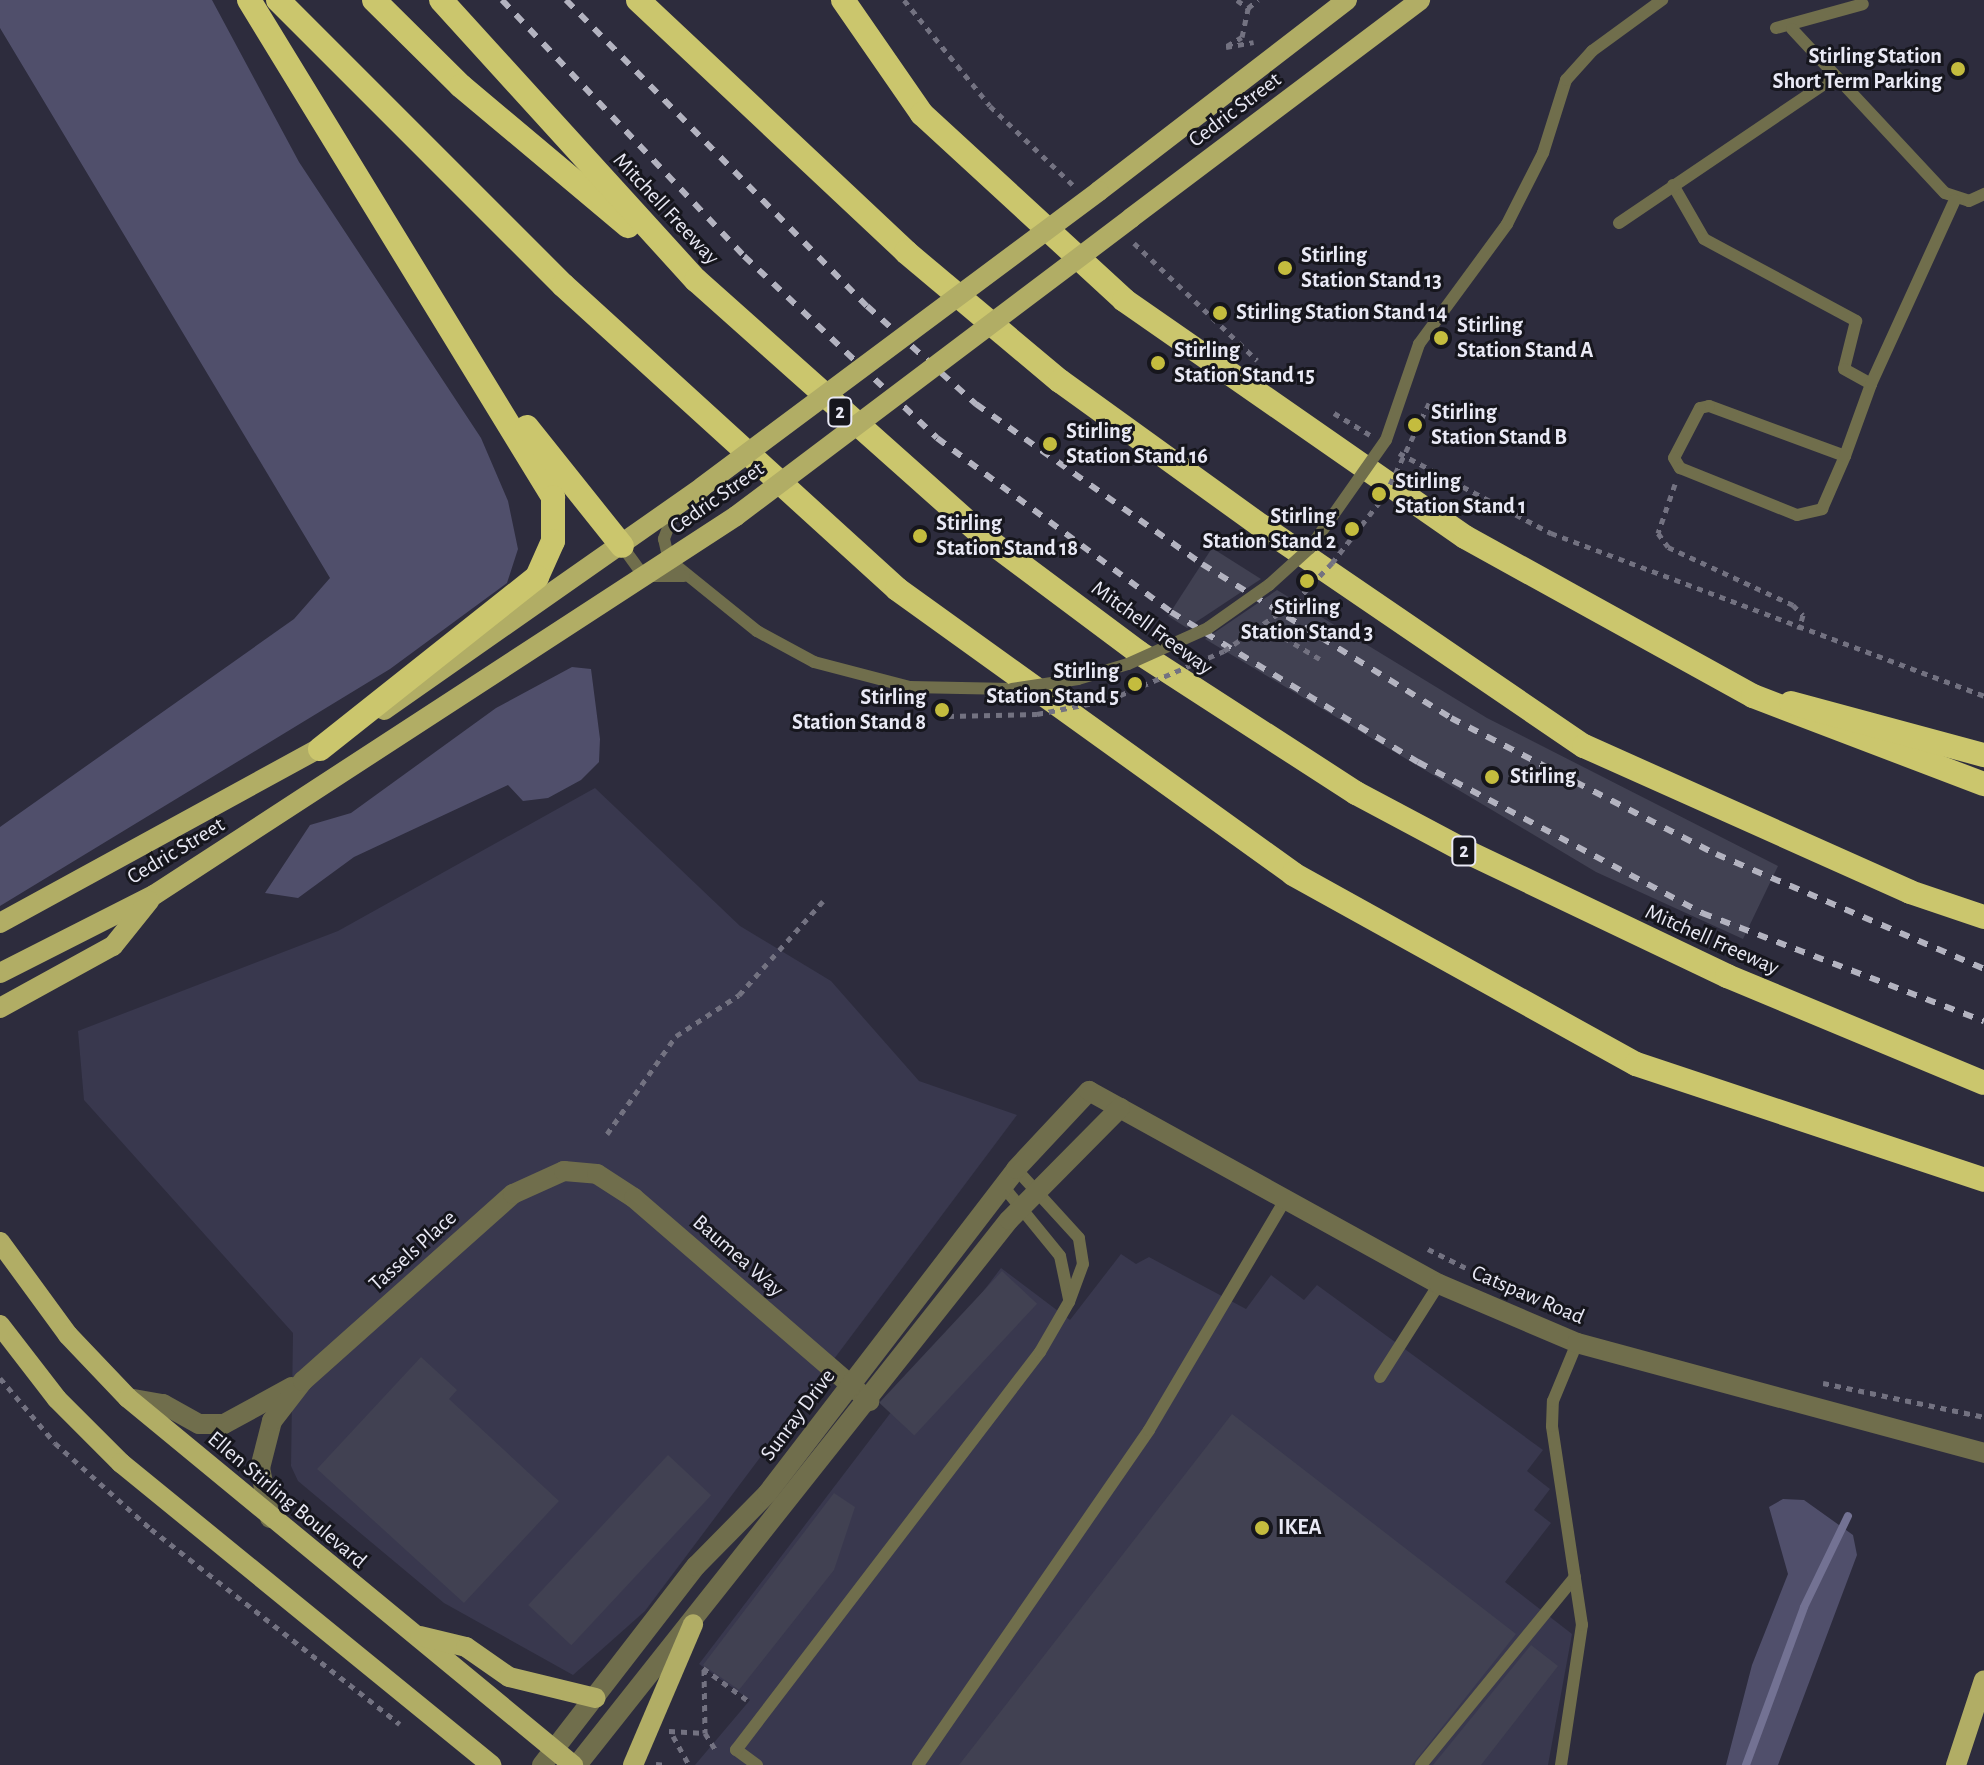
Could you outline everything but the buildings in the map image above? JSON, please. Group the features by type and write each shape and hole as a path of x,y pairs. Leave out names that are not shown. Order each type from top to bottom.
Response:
{"highway":[{"path":"249,0 351,177 491,392 553,497 553,541 537,577 320,749"},
{"path":"278,0 563,285 897,589 1293,874 1636,1064 1913,1160 1984,1180"},
{"path":"374,0 461,86 696,280"},
{"name":"Mitchell Freeway","path":"441,0 696,280 988,540 1269,740 1589,914 1984,1083"},
{"path":"638,0 917,262 1060,381 1261,526 1584,746 1910,892 1984,917"},
{"path":"843,0 922,114 1124,300 1465,537 1753,696 1984,784"},
{"path":"491,392 542,441 622,546"},
{"path":"1753,696 1853,714 1984,755"},
{"path":"1913,1160 1984,1196"}],"main road":[{"name":"Cedric Street","path":"0,923 320,749 622,546 1099,191 1347,0"},
{"name":"Cedric Street","path":"0,973 154,895 716,531 1420,0"},
{"path":"0,1008 113,946 154,895"},
{"name":"Ellen Stirling Boulevard","path":"0,1242 68,1335 128,1398 412,1634 548,1757 575,1765"},
{"path":"0,1325 57,1399 121,1463 491,1765"},
{"path":"633,1765 693,1624"},
{"path":"412,1634 466,1647 509,1677 595,1698"},
{"path":"1956,1765 1984,1680"}],"street":[{"name":"Catspaw Road","path":"1089,1091 1439,1284 1577,1343 1984,1453"},
{"name":"Sunray Drive","path":"548,1757 850,1385 1016,1169 1089,1091"},
{"name":"Sunray Drive","path":"575,1765 693,1624 1022,1207 1120,1108"},
{"name":"Tassels Place","path":"270,1518 260,1468 272,1421 303,1381 513,1194 564,1171"},
{"name":"Baumea Way","path":"564,1171 597,1174 634,1198 869,1401"},
{"name":"Tassels Place","path":"128,1398 163,1404 199,1424 224,1424 303,1381"}],"lane":[{"path":"702,487 672,514 664,539 669,560 684,576 757,631 814,662 864,678 951,691 1078,679 1208,628 1310,548 1361,483 1407,395 1419,344 1507,224 1543,153 1566,80 1592,51 1662,0"},
{"path":"1776,28 1792,29 1863,4"},
{"path":"1792,29 1833,78 1955,200"},
{"path":"1619,223 1833,78"},
{"path":"1673,185 1704,239 1856,321 1844,369 1871,384"},
{"path":"1955,200 1984,194"},
{"path":"1845,456 1709,406 1676,449 1680,468 1797,515 1822,509 1845,456 1871,384 1955,200"},
{"path":"622,546 644,576 684,576"},
{"path":"757,1765 736,1750 1040,1352 1069,1302 1085,1253 1038,1191 1016,1169"},
{"path":"1003,1186 1060,1256 1069,1302"},
{"path":"918,1765 1211,1329 1285,1200"},
{"path":"1380,1377 1439,1284"},
{"path":"1561,1765 1580,1665 1575,1577 1552,1426 1553,1401 1577,1343"},
{"path":"1421,1765 1575,1577"}],"path":[{"path":"1237,0 1248,8"},
{"path":"1226,47 1242,37 1248,8 1258,0"},
{"path":"1680,468 1658,533 1668,547 1793,605 1803,615 1799,629"},
{"path":"1263,625 1320,659"},
{"path":"607,1134 676,1036 739,995 823,901"},
{"path":"1414,1242 1470,1270"},
{"path":"0,1378 55,1443 151,1529 408,1730"},
{"path":"1818,1382 1984,1417"},
{"path":"692,1661 747,1700"},
{"path":"704,1669 705,1733 715,1749"},
{"path":"656,1720 673,1736 689,1765"},
{"path":"673,1736 692,1727 705,1733"}],"shaded area":[{"path":"0,0 212,0 299,162 481,438 508,501 518,549 507,583 390,669 0,906 0,827 294,619 330,578 0,28"},
{"path":"572,667 591,669 600,739 599,762 581,780 548,798 523,801 508,785 354,857 298,898 265,893 310,825 351,813 496,708"},
{"path":"595,788 740,926 831,981 919,1081 1017,1115 645,1611 573,1675 444,1603 298,1481 291,1466 293,1333 84,1100 78,1031 338,931"},
{"path":"1121,1254 1136,1264 1149,1257 1246,1309 1271,1275 1304,1300 1317,1285 1543,1450 1527,1471 1550,1489 1534,1510 1551,1523 1505,1582 1572,1634 1548,1765 695,1765 750,1700 699,1664 1001,1268 1070,1320"},
{"path":"1783,1499 1804,1500 1853,1535 1857,1555 1778,1765 1726,1765 1752,1665 1788,1574 1769,1507"}],"waterway":[{"path":"1746,1765 1804,1607 1848,1516"}],"railway":[{"path":"502,0 744,256 937,438 1171,612 1418,762 1702,913 1984,1021"},
{"path":"566,0 867,306 976,404 1202,564 1451,718 1716,854 1984,969"}],"place":[{"name":"Stirling Station Short Term Parking","path":"1958,69"},
{"name":"Stirling Station Stand 13","path":"1285,268"},
{"name":"Stirling Station Stand 14","path":"1220,313"},
{"name":"Stirling Station Stand A","path":"1441,338"},
{"name":"Stirling Station Stand 15","path":"1158,363"},
{"name":"Stirling Station Stand B","path":"1415,425"},
{"name":"Stirling Station Stand 16","path":"1050,444"},
{"name":"Stirling Station Stand 1","path":"1379,494"},
{"name":"Stirling Station Stand 2","path":"1352,529"},
{"name":"Stirling Station Stand 18","path":"920,536"},
{"name":"Stirling Station Stand 3","path":"1307,581"},
{"name":"Stirling Station Stand 5","path":"1135,684"},
{"name":"Stirling Station Stand 8","path":"942,710"},
{"name":"Stirling","path":"1492,777"},
{"name":"IKEA","path":"1262,1528"}]}
